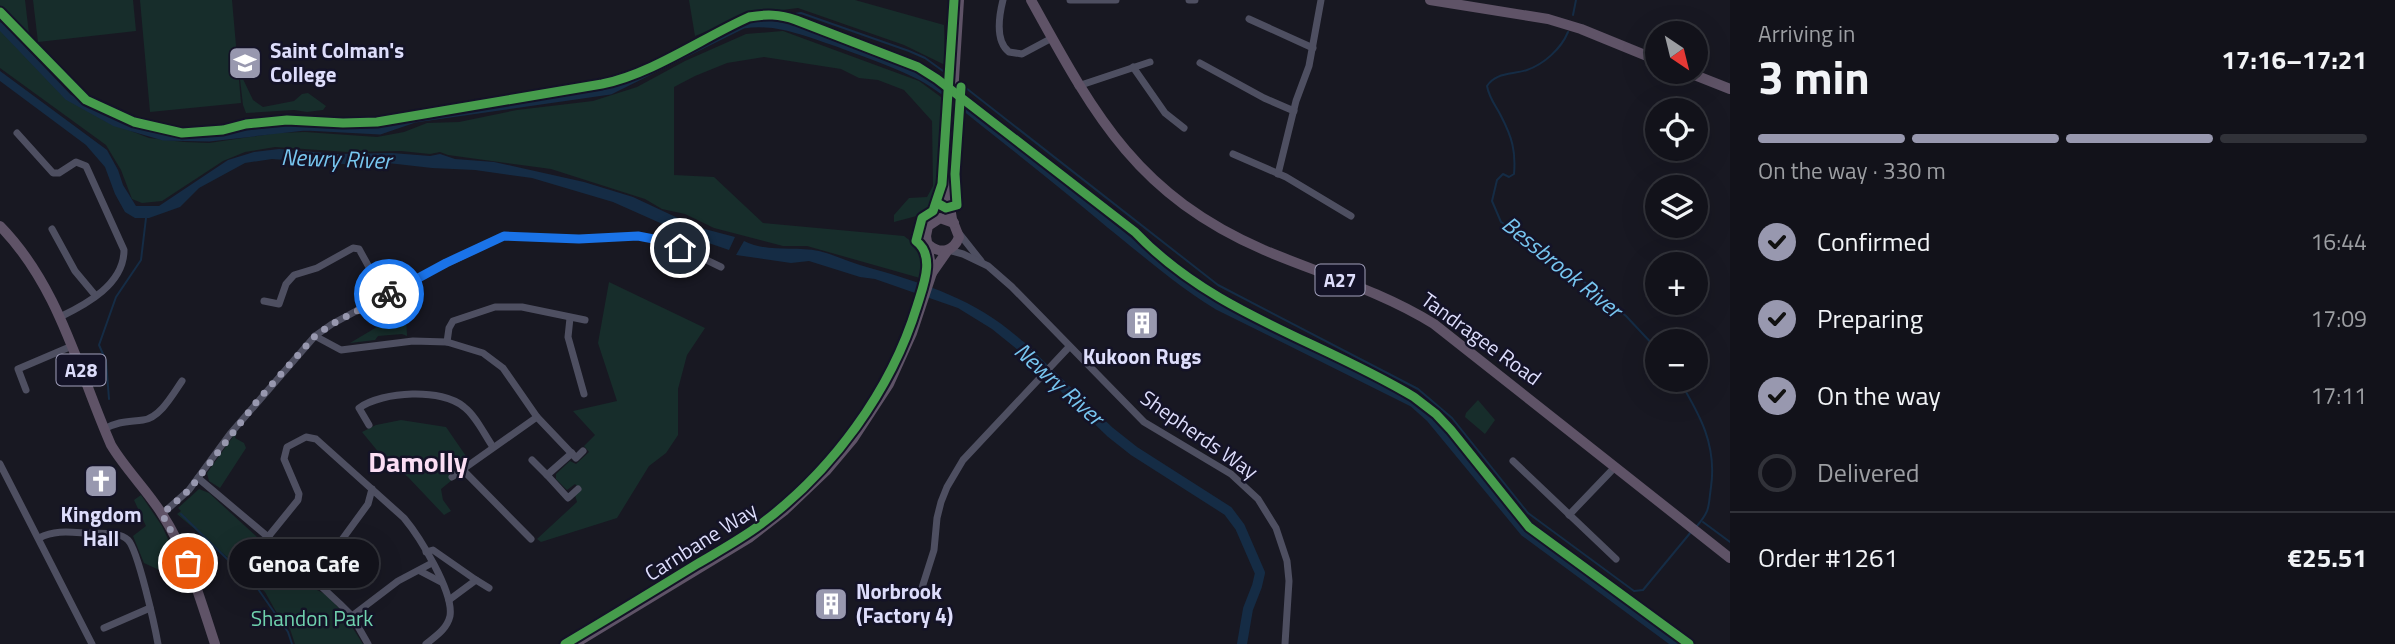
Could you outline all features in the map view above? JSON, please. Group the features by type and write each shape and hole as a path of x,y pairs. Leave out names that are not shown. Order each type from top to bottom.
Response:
{"highway":[{"path":"931,276 957,241 947,189 959,0"},
{"name":"Tandragee Road","path":"1032,0 1078,86 1122,148 1192,212 1238,238 1379,295 1419,315 1484,362 1730,558"},
{"path":"1430,0 1497,5 1564,24 1645,55"},
{"path":"1708,80 1730,89"},
{"path":"931,276 926,231 935,220 947,189"},
{"path":"935,220 945,219 956,228"},
{"name":"A28","path":"0,226 26,255 60,317 104,429 121,461 162,514 188,563 215,644"},
{"path":"929,245 938,251 948,250"},
{"name":"Carnbane Way","path":"574,644 749,538 810,488 853,439 883,394 901,358 931,276"}],"street":[{"path":"1003,0 999,14 1002,44 1009,52 1022,54 1052,38"},
{"path":"1070,0 1116,0"},
{"path":"1189,0 1195,0"},
{"path":"1278,174 1312,48 1321,0"},
{"path":"1249,19 1312,48"},
{"path":"1078,86 1150,62"},
{"path":"1200,63 1294,111"},
{"path":"1133,67 1165,113 1184,128"},
{"path":"17,133 53,173 59,173 76,162 86,166 124,250 124,262 120,271 80,307 60,317"},
{"path":"1233,154 1278,174 1351,216"},
{"name":"Shepherds Way","path":"956,228 982,262 1012,287 1144,422 1231,474 1268,513 1283,544 1287,561 1289,581 1285,644"},
{"path":"52,229 75,271 95,295"},
{"path":"162,514 198,478 258,400 315,336 332,324 446,263 504,236 579,239 638,236 669,242 721,267"},
{"path":"278,304 286,284 294,275 317,268 353,248 359,249 385,296"},
{"name":"Shepherds Way","path":"948,250 982,262"},
{"path":"264,301 287,306"},
{"path":"447,342 453,321 495,307 522,307 585,320"},
{"path":"570,318 568,337 584,394"},
{"path":"315,336 341,350 403,342 447,342 471,348 492,359 512,379 537,417 576,457 583,451"},
{"path":"26,390 18,369 72,346"},
{"path":"920,594 934,550 937,518 951,481 963,460 1069,347"},
{"path":"104,429 118,423 152,417 182,381"},
{"path":"369,425 359,408 365,403 394,395 442,397 467,408 493,447"},
{"path":"452,477 537,417"},
{"path":"268,537 298,500 299,494 284,459 287,447 298,440 309,437 316,439 404,518 432,563 449,600 451,613 448,623 426,644"},
{"path":"547,475 572,453"},
{"path":"532,460 568,498 578,489"},
{"path":"1513,461 1616,559"},
{"path":"0,464 92,644"},
{"path":"1569,515 1615,467"},
{"path":"463,469 531,539"},
{"path":"198,478 268,537 352,616 368,644"},
{"path":"341,541 368,504 372,489"},
{"path":"39,538 61,531 117,535 128,540 134,549 159,644"},
{"path":"426,552 433,550 489,588"},
{"path":"352,616 398,581 432,563"},
{"path":"420,571 441,583"},
{"path":"449,600 476,580"},
{"path":"104,628 150,608"},
{"path":"436,636 443,644"}],"green space":[{"path":"0,0 25,0 29,34 0,6"},
{"path":"33,0 133,0 136,31 38,42"},
{"path":"140,0 232,0 241,103 150,112"},
{"path":"689,0 855,0 944,25 945,65 904,45 798,8 749,14 695,36"},
{"path":"0,28 69,99 105,121 149,138 209,143 277,133 305,132 377,137 404,132 427,123 459,122 517,110 593,101 637,87 685,61 746,34 783,31 919,81 945,100 939,189 928,213 894,222 894,215 909,198 927,197 933,186 932,121 904,90 878,80 859,78 841,69 764,57 727,63 674,87 674,175 714,177 763,223 904,236 921,249 924,267 920,278 807,246 783,246 714,228 685,214 662,209 645,199 551,169 440,152 348,152 275,147 245,152 223,161 162,201 142,203 132,199 121,170 106,145 0,68"},
{"path":"240,79 243,79 253,100 263,107 294,101 302,94 308,93 326,106 323,110 307,112 294,110 246,113"},
{"path":"609,282 705,328 687,355 678,389 678,435 666,453 649,466 617,518 541,542 537,539 577,502 575,495 581,490 575,484 567,490 556,479 556,474 570,461 576,464 589,452 584,446 595,435 573,411 617,401 598,343"},
{"path":"406,313 407,336 378,336 375,340 350,343 387,321"},
{"path":"1478,400 1495,420 1485,434 1465,417"},
{"path":"401,420 446,427 468,459 449,473 452,480 441,489 443,500 451,511 444,515 408,477 385,460 362,432 376,425"},
{"path":"237,431 235,438 244,443 246,448 220,488 209,481 207,473"},
{"name":"Shandon Park","path":"199,489 209,493 269,548 284,557 317,590 327,595 343,613 363,644 295,644 290,629 279,617 265,592 177,514 181,511 178,508"},
{"path":"141,495 162,526 173,550 164,556 161,567 157,569 144,563 133,536 146,526 134,500"}],"water":[{"path":"0,71 107,150 136,206 159,206 228,160 254,152 279,149 337,154 440,154 455,159 494,162 584,182 633,197 697,227 735,237 729,250 694,238 613,202 532,178 388,163 357,165 272,159 245,163 199,188 180,207 149,218 135,218 125,212 105,167 86,145 0,81"},
{"path":"744,241 763,247 819,251 937,289 977,308 1032,350 1028,358 992,329 958,308 875,279 809,261 791,263 736,255"}],"waterway":[{"name":"Bessbrook River","path":"1573,15 1576,0"},
{"name":"Bessbrook River","path":"780,25 789,15 801,13 909,51 925,58 950,76"},
{"path":"0,26 68,97 115,123 163,137 209,138 305,127 380,131 415,119 610,91 743,25 788,27 877,58 921,77 949,95 1203,297 1412,403 1430,419 1524,533 1675,644"},
{"name":"Bessbrook River","path":"1568,32 1556,50 1540,64 1495,78 1487,86 1508,131 1514,158 1514,174 1509,177 1503,174 1497,180 1492,201 1501,222 1529,238 1587,284 1626,316 1645,336"},
{"name":"Bessbrook River","path":"957,81 1218,285 1418,389 1452,418 1528,513 1634,591 1643,590 1691,532"},
{"path":"109,399 106,361 99,345 116,297 141,260 146,218"},
{"name":"Newry River","path":"1021,346 1110,432 1134,451 1228,511 1240,527 1260,573 1248,609 1242,644"},
{"name":"Bessbrook River","path":"1686,392 1700,418 1711,457 1708,508 1697,526"},
{"path":"181,514 258,589 288,632 292,644"},
{"path":"1703,522 1730,542"}],"cycle path":[{"path":"565,644 761,524 812,480 856,427 875,398 906,338 925,281 927,263 922,247 916,241 922,218 933,211 942,184 954,0"},
{"path":"0,12 86,100 134,122 182,133 287,120 377,122 602,84 658,64 749,17 772,15 796,20 918,67 1135,232 1198,284 1268,324 1414,397 1451,430 1529,527 1689,644"},
{"path":"937,203 946,208 957,205 955,174 961,87"}],"way so far":[{"path":"188,563 162,514 189,490 258,400 315,336 389,294"}],"place":[{"name":"Saint Colman's College","path":"245,63"},
{"name":"Kukoon Rugs","path":"1142,323"},
{"name":"Kingdom Hall","path":"101,481"},
{"name":"Genoa Cafe","path":"188,563"},
{"name":"Norbrook (Factory 4)","path":"831,604"}],"district":[{"name":"Damolly","path":"418,462"}],"route":[{"path":"389,294 504,236 579,239 638,236 669,242 680,248"}]}
